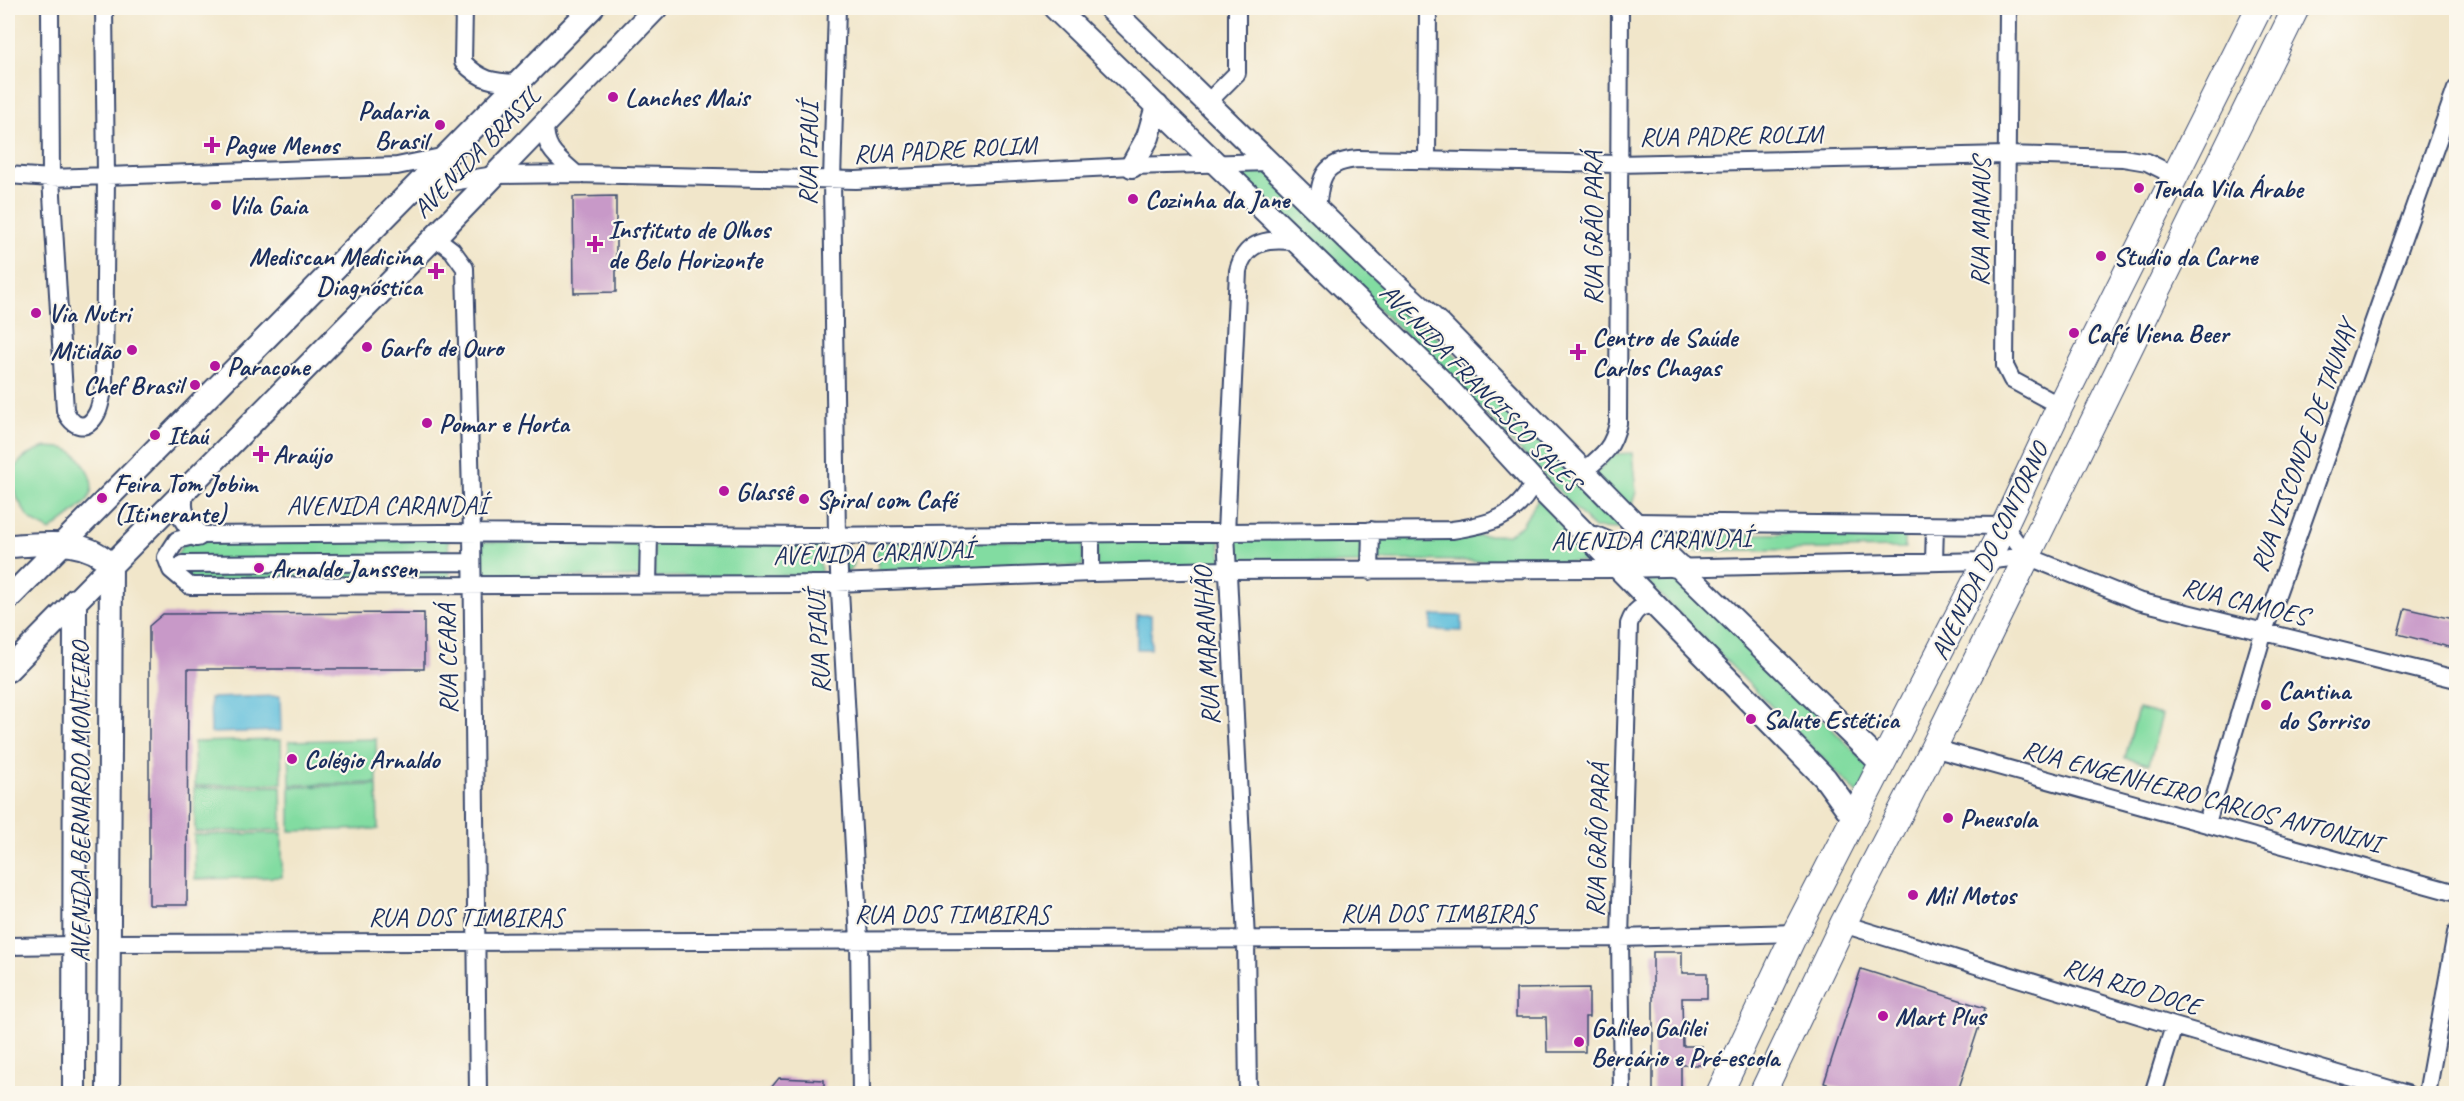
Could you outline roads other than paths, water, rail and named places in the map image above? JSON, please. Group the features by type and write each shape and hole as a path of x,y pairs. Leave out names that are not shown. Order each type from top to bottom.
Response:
{"main road":[{"name":"AVENIDA DO CONTORNO","path":"1719,1094 1795,933 2004,526 2060,406 2259,8"},
{"name":"AVENIDA DO CONTORNO","path":"1762,1094 1847,914 1933,748 2296,8"},
{"path":"1847,914 1865,859 1893,800 1892,777 1882,764"}],"street":[{"path":"50,8 51,178 64,410 73,424 78,427 86,426 99,411 104,386 106,177 104,8"},
{"path":"464,8 463,62 476,75 497,82 519,83"},
{"name":"AVENIDA BRASIL","path":"8,599 592,8"},
{"name":"AVENIDA BRASIL","path":"8,670 435,237 656,8"},
{"name":"RUA PIAUÍ","path":"837,8 832,180 837,535 859,940 861,1094"},
{"name":"AVENIDA FRANCISCO SALES","path":"1055,8 1441,381 1534,482 1825,778 1854,818"},
{"name":"AVENIDA FRANCISCO SALES","path":"1110,8 1469,356 1633,522 1882,764"},
{"path":"1207,103 1237,73 1237,8"},
{"path":"1427,159 1428,8"},
{"name":"RUA GRÃO PARÁ","path":"1584,471 1602,456 1614,441 1618,423 1620,8"},
{"name":"RUA MANAUS","path":"2008,8 2005,366 2008,375 2013,380 2060,406"},
{"name":"RUA VISCONDE DE TAUNAY","path":"2207,823 2264,631 2457,88"},
{"path":"1132,166 1148,137 1157,106"},
{"path":"545,121 544,137 551,152 576,174"},
{"name":"RUA PADRE ROLIM","path":"1317,208 1324,173 1332,165 1344,160 1358,159 1618,164 2007,155 2123,158 2147,162 2175,176"},
{"path":"8,176 106,177 396,166 446,156"},
{"name":"RUA PADRE ROLIM","path":"402,201 446,183 494,175 576,174 832,180 1269,162"},
{"path":"396,166 405,180 402,201"},
{"name":"RUA CEARÁ","path":"435,237 452,250 465,268 472,533 478,1094"},
{"name":"RUA MARANHÃO","path":"1248,1094 1246,940 1226,533 1238,271 1241,259 1249,249 1262,243 1278,240 1297,242"},
{"path":"1441,381 1469,356"},
{"name":"AVENIDA CARANDAÍ","path":"1534,482 1527,497 1514,510 1497,520 1474,527 1452,530 837,535 472,533 197,535 177,540 166,557 171,570 190,586 840,583 1091,573 1227,570 1682,568 1986,561 2027,556"},
{"path":"183,490 179,505 185,520 197,535"},
{"name":"AVENIDA CARANDAÍ","path":"1633,522 2004,526"},
{"path":"1934,561 1935,526"},
{"path":"2004,526 2027,556"},
{"path":"1370,571 1371,530"},
{"path":"1581,530 1620,550 1682,568"},
{"path":"1091,533 1091,573"},
{"path":"648,584 649,534"},
{"path":"8,546 62,543 101,554 111,565"},
{"name":"RUA CAMOES","path":"2027,556 2138,601 2457,679"},
{"path":"183,564 471,562"},
{"name":"AVENIDA BERNARDO MONTEIRO","path":"108,1094 111,565"},
{"name":"AVENIDA BERNARDO MONTEIRO","path":"74,1094 75,600"},
{"name":"RUA GRÃO PARÁ","path":"1622,1094 1620,938 1629,624 1638,608 1656,604"},
{"name":"RUA ENGENHEIRO CARLOS ANTONINI","path":"1933,748 2457,893"},
{"name":"RUA RIO DOCE","path":"1847,914 2174,1026 2406,1094"},
{"name":"RUA DOS TIMBIRAS","path":"109,944 1620,938 1795,933"},
{"path":"2427,1094 2457,933"},
{"path":"8,946 75,945"},
{"path":"2153,1094 2174,1026"}],"water":[{"path":"1137,615 1151,615 1151,649 1137,649"},
{"path":"1432,615 1462,616 1462,631 1431,630"},
{"path":"280,696 281,731 211,733 210,698"}],"place":[{"name":"Lanches Mais","path":"613,97"},
{"name":"Padaria Brasil","path":"440,125"},
{"name":"Pague Menos","path":"212,145"},
{"name":"Tenda Vila Árabe","path":"2139,188"},
{"name":"Cozinha da Jane","path":"1133,199"},
{"name":"Vila Gaia","path":"216,205"},
{"name":"Instituto de Olhos de Belo Horizonte","path":"595,244"},
{"name":"Studio da Carne","path":"2101,256"},
{"name":"Mediscan Medicina Diagnóstica","path":"436,271"},
{"name":"Via Nutri","path":"36,313"},
{"name":"Café Viena Beer","path":"2074,333"},
{"name":"Garfo de Ouro","path":"367,347"},
{"name":"Mitidão","path":"132,350"},
{"name":"Centro de Saúde Carlos Chagas","path":"1578,352"},
{"name":"Paracone","path":"215,366"},
{"name":"Chef Brasil","path":"195,385"},
{"name":"Pomar e Horta","path":"427,423"},
{"name":"Itaú","path":"155,435"},
{"name":"Araújo","path":"261,454"},
{"name":"Glassê","path":"724,491"},
{"name":"Feira Tom Jobim (Itinerante)","path":"102,498"},
{"name":"Spiral com Café","path":"804,499"},
{"name":"Arnaldo Janssen","path":"259,568"},
{"name":"Cantina do Sorriso","path":"2266,705"},
{"name":"Salute Estética","path":"1751,719"},
{"name":"Colégio Arnaldo","path":"292,759"},
{"name":"Pneusola","path":"1948,818"},
{"name":"Mil Motos","path":"1913,895"},
{"name":"Mart Plus","path":"1883,1016"},
{"name":"Galileo Galilei Bercário e Pré-escola","path":"1579,1042"}]}
